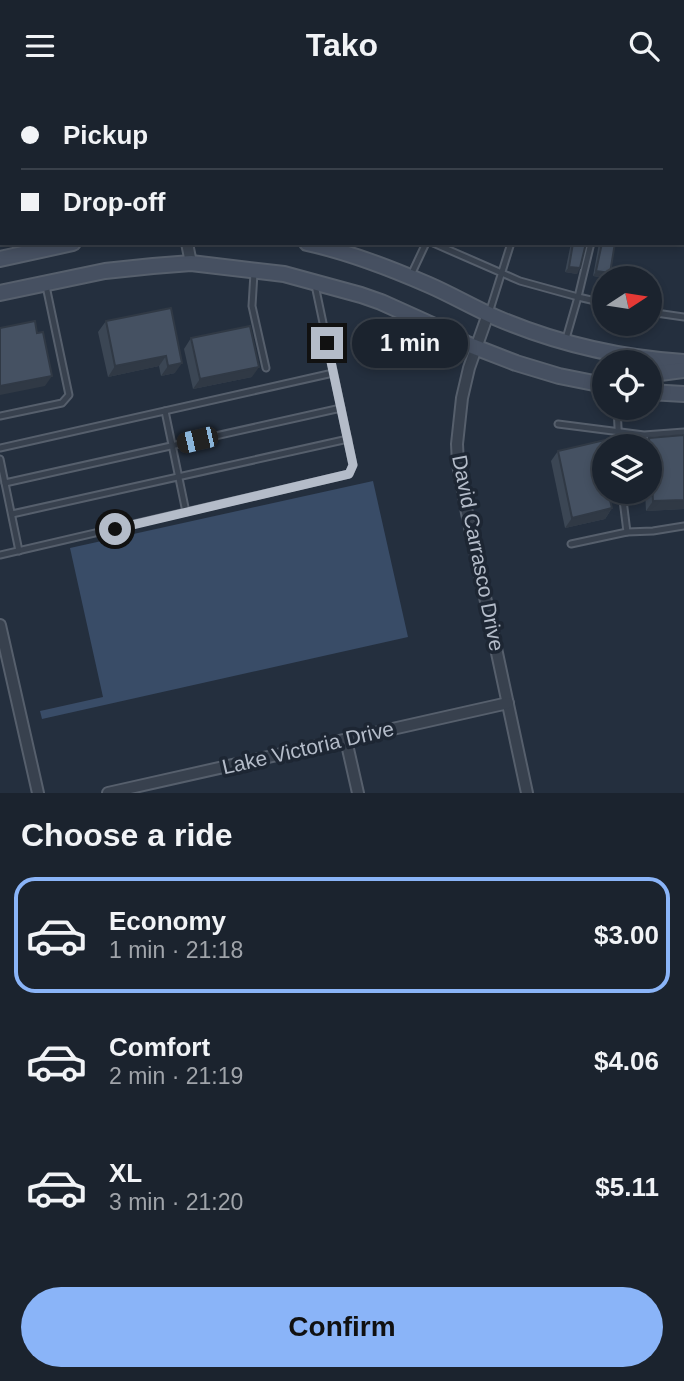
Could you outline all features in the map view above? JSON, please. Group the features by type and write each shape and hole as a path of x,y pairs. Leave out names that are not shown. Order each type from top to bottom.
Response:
{"main road":[{"path":"0,259 64,245"},
{"path":"317,245 368,260 488,314 548,337 623,356 684,362"},
{"path":"0,293 106,271 191,263 285,274 381,302 476,347 527,366 592,383"},
{"path":"662,373 684,370"},
{"path":"662,393 684,394"}],"street":[{"path":"187,245 191,263"},
{"name":"David Carrasco Drive","path":"488,314 469,368 459,412 458,464 527,793"},
{"path":"0,625 2,647 38,793"},
{"name":"Lake Victoria Drive","path":"108,793 508,703"},
{"path":"346,740 358,793"}],"lane":[{"path":"410,277 425,245"},
{"path":"437,245 520,281 592,300"},
{"path":"488,314 511,245"},
{"path":"565,342 591,245"},
{"path":"254,270 253,306 266,368"},
{"path":"0,555 349,474 353,465 314,282"},
{"path":"0,416 62,403 69,395 45,283"},
{"path":"662,314 684,317"},
{"path":"0,448 333,373"},
{"path":"5,483 341,408"},
{"path":"165,411 186,512"},
{"path":"618,420 618,432"},
{"path":"558,424 644,435 684,432"},
{"path":"12,514 348,439"},
{"path":"0,459 19,551"},
{"path":"624,504 627,532"},
{"path":"571,544 627,532 684,526"}],"water":[{"path":"373,481 408,637 42,719 40,711 103,697 70,548"}],"building":[{"path":"573,245 586,245 580,268 569,267"},
{"path":"602,245 615,245 611,266 597,266"},
{"path":"171,308 182,363 168,366 166,356 115,366 106,321"},
{"path":"35,321 37,333 43,332 52,376 0,386 0,328"},
{"path":"250,326 259,367 200,379 191,338"},
{"path":"684,435 684,500 662,501 662,437"},
{"path":"592,443 592,504 611,504 612,508 572,518 558,451"}],"route":[{"path":"115,529 349,474 353,465 327,343"}]}
